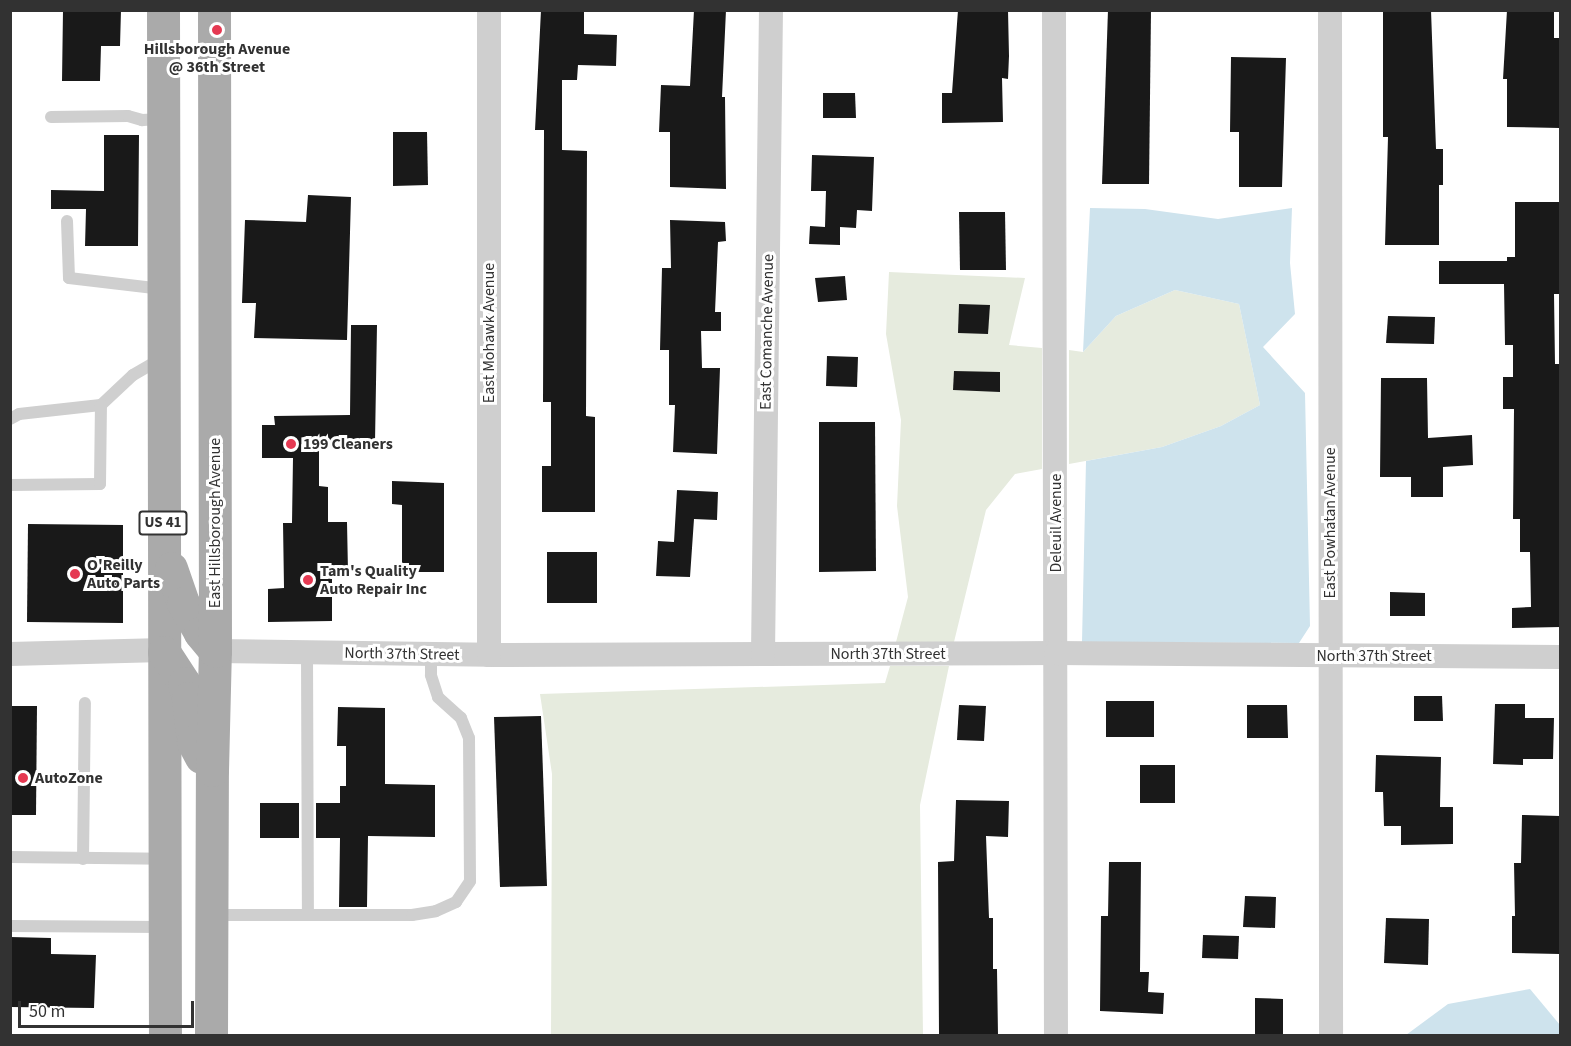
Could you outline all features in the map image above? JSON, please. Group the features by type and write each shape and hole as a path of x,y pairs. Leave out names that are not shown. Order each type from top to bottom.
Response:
{"main road":[{"name":"US 41","path":"163,10 165,1035"},
{"name":"East Hillsborough Avenue","path":"211,1035 215,651 214,10"},
{"path":"163,543 183,603 200,633 215,651"},
{"path":"163,650 184,684 189,698 193,742 201,758 212,770"}],"street":[{"name":"East Mohawk Avenue","path":"489,10 489,655"},
{"name":"East Comanche Avenue","path":"763,654 771,10"},
{"name":"Deleuil Avenue","path":"1054,10 1056,1035"},
{"name":"East Powhatan Avenue","path":"1330,10 1331,1035"},
{"path":"10,654 163,650"},
{"name":"North 37th Street","path":"215,651 489,655 1056,653 1560,657"}],"lane":[{"path":"51,117 128,116 142,120 164,119"},
{"path":"67,221 69,278 164,289"},
{"path":"10,419 19,414 101,405 133,375 163,357"},
{"path":"10,485 100,484 101,405"},
{"path":"307,653 308,915"},
{"path":"212,915 411,915 436,910 456,902 470,881 469,738 461,718 438,697 431,675 431,654"},
{"path":"83,859 85,703"},
{"path":"10,857 163,859"},
{"path":"10,927 163,927"}],"shaded area":[{"path":"889,272 1025,278 1009,345 1042,348 1042,469 1015,474 986,510 954,642 896,642 908,597 897,506 901,420 886,334"},
{"path":"1175,290 1239,304 1260,405 1221,426 1162,447 1069,464 1069,350 1083,352 1116,316"},
{"path":"890,666 949,666 920,805 923,1035 551,1035 552,774 540,694 885,683"}],"water":[{"path":"1090,208 1145,209 1218,219 1292,208 1290,263 1295,314 1263,347 1305,393 1310,626 1299,643 1082,642 1086,461 1162,447 1221,426 1260,405 1239,304 1175,290 1116,316 1083,352"},
{"path":"1530,989 1560,1025 1560,1035 1406,1035 1448,1004"}],"building":[{"path":"63,10 121,10 120,46 101,46 100,81 62,81"},
{"path":"541,10 584,10 584,34 617,35 616,66 578,65 577,80 562,80 562,150 587,151 586,416 595,417 595,512 542,512 542,466 551,466 551,402 543,402 544,130 535,130"},
{"path":"694,10 726,10 722,97 725,97 726,189 670,187 670,132 659,132 661,85 690,86"},
{"path":"958,10 1008,10 1008,79 1002,78 1003,122 942,123 942,93 952,93"},
{"path":"1108,10 1151,10 1149,184 1102,184"},
{"path":"1383,10 1431,10 1436,149 1443,149 1443,185 1439,185 1439,245 1385,245 1388,137 1383,137"},
{"path":"1507,10 1554,10 1554,38 1560,38 1560,128 1507,127 1507,79 1503,79"},
{"path":"1231,57 1286,58 1282,187 1239,187 1239,132 1230,132"},
{"path":"823,93 855,93 856,118 823,118"},
{"path":"393,132 427,132 428,185 393,186"},
{"path":"104,135 139,135 138,246 85,246 86,209 51,209 51,190 104,191"},
{"path":"812,155 874,157 872,211 857,210 856,228 840,227 840,245 809,244 810,226 825,227 826,191 811,191"},
{"path":"308,195 351,197 347,340 254,338 256,303 242,303 245,220 306,222"},
{"path":"1515,202 1560,202 1560,294 1554,294 1555,364 1560,364 1560,627 1512,628 1512,608 1531,607 1530,552 1520,552 1520,519 1513,519 1514,409 1503,409 1503,377 1513,377 1513,345 1505,345 1504,284 1439,284 1439,261 1507,261 1507,257 1515,257"},
{"path":"959,212 1005,212 1006,270 960,270"},
{"path":"670,220 725,222 726,241 718,242 715,312 721,312 721,331 701,331 702,368 720,368 717,454 673,452 675,405 669,405 669,350 660,350 662,268 671,268"},
{"path":"845,276 847,300 818,302 815,278"},
{"path":"959,304 990,305 988,334 958,333"},
{"path":"1388,316 1435,317 1434,344 1386,343"},
{"path":"351,325 377,325 375,442 319,441 319,486 328,487 328,522 347,522 348,572 332,572 332,621 268,622 268,589 284,588 283,523 292,523 293,458 262,458 262,425 275,425 274,416 350,415"},
{"path":"827,356 858,357 857,387 826,386"},
{"path":"954,371 1000,372 1000,392 953,390"},
{"path":"1381,378 1427,378 1428,438 1472,435 1473,465 1443,467 1443,497 1411,497 1411,477 1380,477"},
{"path":"819,422 875,422 876,571 819,572"},
{"path":"392,481 444,483 444,572 402,572 402,505 392,504"},
{"path":"677,490 718,492 717,520 694,519 690,577 656,576 658,541 674,542"},
{"name":"O'Reilly Auto Parts","path":"28,524 123,525 123,623 27,622"},
{"path":"547,552 597,552 597,603 547,603"},
{"path":"1390,592 1425,593 1425,616 1390,616"},
{"path":"1414,696 1442,696 1443,721 1414,721"},
{"path":"1106,701 1154,701 1154,737 1106,737"},
{"path":"1495,704 1525,704 1525,718 1554,718 1553,759 1523,759 1523,765 1493,764"},
{"path":"959,705 986,706 984,741 957,740"},
{"path":"1247,705 1287,705 1288,738 1247,738"},
{"name":"AutoZone","path":"10,706 37,706 36,815 10,815"},
{"path":"338,707 385,708 385,784 435,785 435,837 368,836 367,907 339,907 340,838 316,838 316,803 340,803 340,786 346,786 346,746 337,746"},
{"path":"541,716 547,886 500,887 494,717"},
{"path":"1376,755 1441,757 1440,807 1453,807 1453,844 1401,845 1401,826 1384,826 1383,792 1375,792"},
{"path":"1140,765 1175,765 1175,803 1140,803"},
{"path":"956,800 1009,801 1008,837 986,836 989,918 993,918 993,969 997,969 998,1035 939,1035 938,862 954,861"},
{"path":"260,803 299,803 299,838 260,838"},
{"path":"1522,815 1560,816 1560,954 1512,953 1512,916 1515,916 1514,863 1521,863"},
{"path":"1109,862 1141,862 1140,972 1149,972 1148,992 1164,993 1163,1014 1100,1011 1101,916 1108,916"},
{"path":"1245,896 1276,897 1275,928 1243,927"},
{"path":"1386,918 1429,919 1428,965 1384,963"},
{"path":"1203,935 1239,936 1238,959 1202,958"},
{"path":"10,937 51,938 51,954 96,955 94,1008 10,1007"},
{"path":"1255,998 1283,999 1283,1035 1255,1035"}],"place":[{"name":"Hillsborough Avenue @ 36th Street","path":"217,30"},
{"name":"199 Cleaners","path":"291,444"},
{"name":"O'Reilly Auto Parts","path":"75,574"},
{"name":"Tam's Quality Auto Repair Inc","path":"308,580"},
{"name":"AutoZone","path":"23,778"}]}
